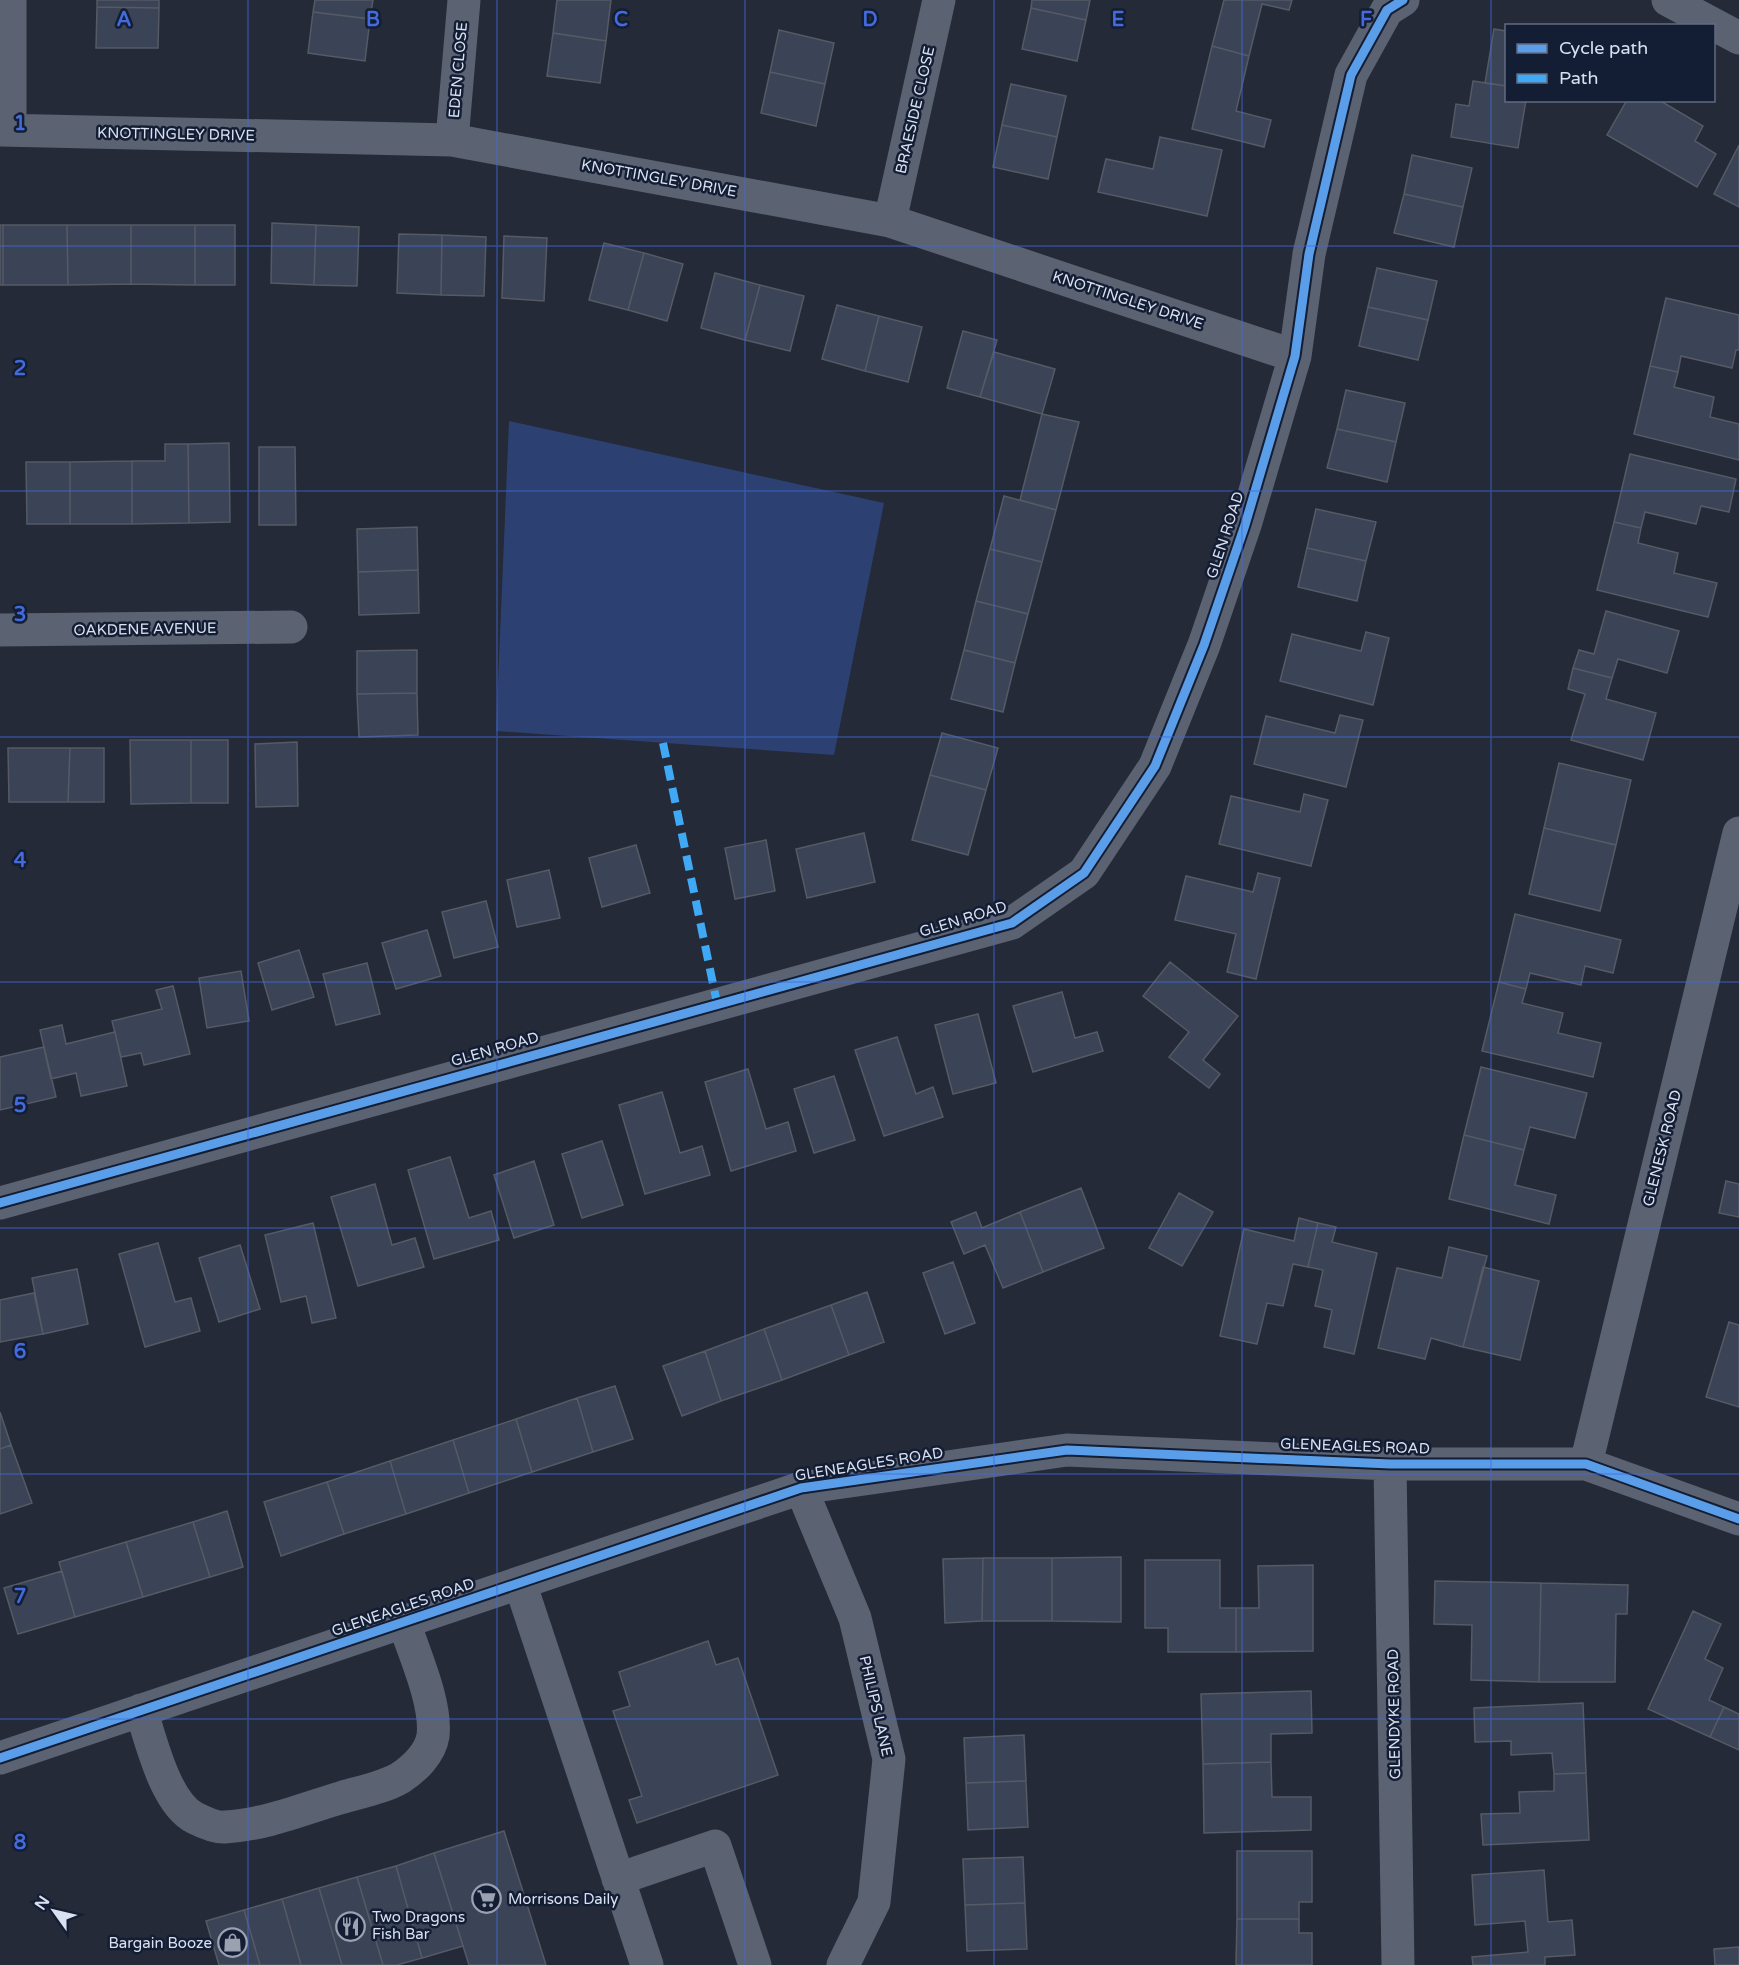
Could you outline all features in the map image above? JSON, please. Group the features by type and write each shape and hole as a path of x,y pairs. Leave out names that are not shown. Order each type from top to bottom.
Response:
{"street":[{"path":"5,130 10,0"},
{"name":"EDEN CLOSE","path":"452,140 464,0"},
{"name":"BRAESIDE CLOSE","path":"890,221 939,0"},
{"name":"GLEN ROAD","path":"0,1203 1012,923 1084,873 1155,766 1204,645 1245,525 1295,356 1309,254 1351,75 1387,10 1403,0"},
{"path":"1668,0 1713,24"},
{"path":"1715,25 1739,38"},
{"name":"KNOTTINGLEY DRIVE","path":"5,130 452,140 890,221 1295,356"},
{"name":"OAKDENE AVENUE","path":"0,630 291,627"},
{"name":"GLENESK ROAD","path":"1586,1464 1739,832"},
{"name":"GLENEAGLES ROAD","path":"0,1758 801,1488 1068,1450 1390,1464 1586,1464 1739,1519"},
{"name":"GLENDYKE ROAD","path":"1390,1464 1398,1965"},
{"name":"PHILIPS LANE","path":"801,1488 855,1618 889,1760 873,1902 843,1965"},
{"path":"520,1583 646,1965"},
{"path":"141,1710 164,1776 182,1808 194,1818 222,1828 257,1822 371,1789 398,1779 414,1767 424,1755 433,1737 432,1713 404,1622"},
{"path":"618,1879 715,1846 755,1965"}],"shaded area":[{"path":"509,421 884,503 834,755 496,731"}],"building":[{"path":"97,0 159,0 159,8 97,7"},
{"path":"315,0 373,0 370,19 313,12"},
{"path":"557,0 611,0 606,41 553,33"},
{"path":"1032,0 1090,0 1086,20 1031,8"},
{"path":"1224,0 1292,0 1289,10 1262,4 1249,56 1212,46"},
{"path":"97,7 159,8 158,48 96,48"},
{"path":"1031,8 1086,20 1077,61 1022,49"},
{"path":"313,12 370,19 365,61 308,53"},
{"path":"1494,29 1505,31 1505,86 1485,83"},
{"path":"779,30 834,43 825,84 770,72"},
{"path":"553,33 606,41 600,83 547,76"},
{"path":"1212,46 1249,56 1236,111 1271,120 1264,147 1192,129"},
{"path":"770,72 825,84 816,126 761,113"},
{"path":"1473,81 1505,86 1505,102 1526,102 1518,148 1451,137 1456,104 1469,106"},
{"path":"1011,84 1066,96 1057,137 1002,125"},
{"path":"1626,102 1662,102 1703,126 1695,141 1716,154 1697,187 1607,135"},
{"path":"1002,125 1057,137 1048,179 993,167"},
{"path":"1160,137 1222,150 1207,216 1098,192 1106,159 1153,169"},
{"path":"1739,145 1739,207 1714,194"},
{"path":"1412,155 1472,168 1463,207 1404,194"},
{"path":"1404,194 1463,207 1454,247 1394,233"},
{"path":"272,223 316,225 314,285 271,283"},
{"path":"0,225 3,225 3,285 0,285"},
{"path":"3,225 67,225 68,285 3,285"},
{"path":"67,225 131,225 131,284 68,285"},
{"path":"131,225 195,225 195,285 131,284"},
{"path":"195,225 235,225 235,285 195,285"},
{"path":"316,225 359,227 357,286 314,285"},
{"path":"399,234 442,235 441,295 397,293"},
{"path":"442,235 486,237 484,296 441,295"},
{"path":"504,236 547,238 544,301 502,298"},
{"path":"604,243 644,253 628,310 589,300"},
{"path":"644,253 683,264 667,321 628,310"},
{"path":"1377,268 1437,281 1428,320 1368,307"},
{"path":"715,273 760,285 745,340 701,328"},
{"path":"760,285 804,296 790,351 745,340"},
{"path":"1666,298 1739,315 1739,350 1736,350 1732,368 1681,356 1678,372 1650,366"},
{"path":"837,305 879,316 865,371 822,359"},
{"path":"1368,307 1428,320 1418,360 1359,346"},
{"path":"879,316 922,327 908,382 865,371"},
{"path":"963,331 997,340 980,397 947,388"},
{"path":"994,352 1055,369 1042,414 980,397"},
{"path":"1650,366 1678,372 1674,387 1714,397 1710,417 1739,424 1739,460 1634,434"},
{"path":"1346,390 1405,403 1396,442 1337,429"},
{"path":"1042,414 1079,422 1056,510 1020,500"},
{"path":"1337,429 1396,442 1387,482 1327,468"},
{"path":"229,443 230,522 189,523 188,444"},
{"path":"165,444 188,444 189,523 132,524 132,461 165,461"},
{"path":"259,447 295,447 296,525 259,525"},
{"path":"1630,454 1736,479 1729,512 1701,506 1696,524 1645,512 1641,528 1614,522"},
{"path":"132,461 132,524 70,524 70,462"},
{"path":"26,462 70,462 70,524 27,524"},
{"path":"1004,496 1056,510 1042,562 990,549"},
{"path":"1316,509 1376,522 1366,561 1307,548"},
{"path":"1614,522 1641,528 1638,543 1678,553 1674,573 1717,583 1708,617 1597,590"},
{"path":"417,527 418,570 358,572 357,529"},
{"path":"1307,548 1366,561 1357,601 1298,587"},
{"path":"990,549 1042,562 1028,614 976,601"},
{"path":"418,570 419,613 359,615 358,572"},
{"path":"976,601 1028,614 1015,663 964,650"},
{"path":"1606,611 1679,631 1667,673 1618,659 1612,678 1573,668 1579,650 1594,654"},
{"path":"1366,632 1389,638 1373,705 1280,681 1292,634 1361,651"},
{"path":"417,650 417,693 357,694 357,651"},
{"path":"964,650 1015,663 1003,712 951,699"},
{"path":"1573,668 1612,678 1606,699 1656,713 1643,760 1571,740 1585,694 1568,689"},
{"path":"417,693 418,735 359,737 357,694"},
{"path":"1340,715 1363,720 1346,787 1254,764 1266,716 1335,733"},
{"path":"942,733 998,748 986,790 930,775"},
{"path":"130,740 191,740 191,803 131,804"},
{"path":"191,740 228,740 228,803 191,803"},
{"path":"297,742 298,806 256,807 255,744"},
{"path":"8,748 70,748 68,802 9,802"},
{"path":"70,748 104,748 104,802 68,802"},
{"path":"1559,763 1631,780 1616,845 1544,828"},
{"path":"930,775 986,790 968,855 912,840"},
{"path":"1304,794 1328,800 1311,866 1219,844 1231,796 1300,812"},
{"path":"1544,828 1616,845 1600,911 1529,894"},
{"path":"864,833 875,882 807,898 796,849"},
{"path":"766,840 775,891 735,899 725,848"},
{"path":"636,845 650,893 602,907 589,858"},
{"path":"549,870 560,918 517,927 507,880"},
{"path":"1258,873 1280,878 1256,979 1227,972 1236,934 1175,920 1186,876 1253,892"},
{"path":"486,901 498,947 454,958 442,912"},
{"path":"1515,914 1621,940 1613,973 1585,966 1581,985 1530,973 1526,989 1499,982"},
{"path":"427,930 441,976 396,989 382,943"},
{"path":"299,950 314,997 272,1010 258,963"},
{"path":"1170,962 1238,1016 1203,1060 1220,1074 1209,1088 1169,1057 1189,1032 1143,996"},
{"path":"367,963 380,1014 336,1025 323,974"},
{"path":"241,971 249,1021 207,1028 199,978"},
{"path":"1499,982 1526,989 1522,1003 1563,1013 1558,1033 1601,1043 1593,1077 1482,1051"},
{"path":"173,986 190,1054 144,1065 141,1053 121,1057 112,1021 162,1009 156,990"},
{"path":"1062,992 1075,1038 1097,1032 1103,1051 1033,1072 1013,1006"},
{"path":"978,1014 996,1083 953,1094 935,1025"},
{"path":"62,1025 66,1044 115,1032 127,1086 81,1096 76,1073 51,1079 40,1030"},
{"path":"897,1037 916,1094 933,1087 943,1117 884,1136 855,1050"},
{"path":"44,1047 56,1097 0,1110 0,1057"},
{"path":"1481,1067 1587,1093 1575,1138 1530,1127 1524,1150 1464,1135"},
{"path":"748,1069 766,1129 788,1122 796,1151 731,1171 705,1082"},
{"path":"834,1076 855,1140 814,1153 794,1089"},
{"path":"662,1092 680,1153 702,1146 710,1175 645,1194 619,1105"},
{"path":"1464,1135 1524,1150 1515,1185 1556,1195 1549,1224 1449,1199"},
{"path":"602,1141 623,1205 582,1218 562,1154"},
{"path":"450,1157 469,1218 491,1211 499,1240 434,1259 408,1170"},
{"path":"534,1161 554,1225 514,1238 494,1175"},
{"path":"1726,1181 1739,1184 1739,1217 1719,1213"},
{"path":"375,1184 392,1245 415,1238 424,1267 358,1286 331,1197"},
{"path":"1081,1188 1104,1248 1043,1272 1020,1212"},
{"path":"1179,1193 1213,1212 1182,1266 1149,1248"},
{"path":"976,1212 982,1228 1020,1212 1043,1272 1003,1288 985,1245 964,1254 951,1222"},
{"path":"1299,1218 1318,1223 1308,1267 1293,1264 1283,1306 1267,1303 1257,1344 1220,1336 1244,1229 1294,1241"},
{"path":"313,1223 336,1318 312,1323 306,1296 281,1302 265,1235"},
{"path":"1318,1223 1336,1227 1332,1242 1377,1253 1354,1354 1324,1347 1332,1310 1315,1306 1323,1270 1308,1267"},
{"path":"158,1243 175,1302 191,1298 200,1331 145,1347 119,1254"},
{"path":"240,1245 260,1309 219,1322 199,1258"},
{"path":"1449,1247 1487,1256 1463,1347 1431,1338 1425,1359 1378,1348 1397,1268 1442,1278"},
{"path":"953,1262 975,1323 945,1334 923,1273"},
{"path":"1483,1267 1539,1281 1520,1360 1463,1347"},
{"path":"77,1269 88,1324 43,1334 32,1278"},
{"path":"867,1292 884,1342 849,1355 831,1305"},
{"path":"34,1293 43,1334 0,1342 0,1300"},
{"path":"831,1305 849,1355 782,1380 764,1329"},
{"path":"1729,1322 1739,1325 1739,1407 1706,1397"},
{"path":"764,1329 782,1380 721,1401 705,1351"},
{"path":"705,1351 721,1401 682,1416 663,1366"},
{"path":"615,1386 633,1439 593,1452 577,1398"},
{"path":"577,1398 593,1452 532,1472 516,1419"},
{"path":"0,1412 11,1445 0,1449"},
{"path":"516,1419 532,1472 469,1493 453,1440"},
{"path":"453,1440 469,1493 406,1514 390,1461"},
{"path":"11,1445 32,1503 0,1514 0,1449"},
{"path":"390,1461 406,1514 344,1534 327,1482"},
{"path":"327,1482 344,1534 281,1556 264,1502"},
{"path":"227,1511 243,1567 210,1577 193,1522"},
{"path":"193,1522 210,1577 143,1597 126,1542"},
{"path":"126,1542 143,1597 75,1617 59,1562"},
{"path":"1121,1557 1121,1622 1052,1621 1052,1558"},
{"path":"983,1558 1052,1558 1052,1621 982,1621"},
{"path":"983,1558 982,1621 945,1623 943,1559"},
{"path":"1145,1560 1220,1560 1220,1608 1236,1608 1236,1652 1168,1652 1168,1628 1145,1628"},
{"path":"1313,1565 1313,1651 1236,1652 1236,1608 1259,1608 1258,1566"},
{"path":"62,1571 75,1617 18,1634 4,1588"},
{"path":"1435,1581 1541,1583 1539,1682 1471,1680 1472,1625 1434,1624"},
{"path":"1541,1583 1628,1585 1627,1614 1616,1614 1615,1682 1539,1682"},
{"path":"1693,1611 1721,1624 1705,1659 1723,1668 1709,1700 1724,1707 1710,1737 1648,1709"},
{"path":"708,1641 716,1665 738,1658 778,1775 637,1823 629,1800 642,1796 613,1711 630,1706 619,1672"},
{"path":"1311,1691 1312,1733 1271,1734 1271,1762 1203,1764 1201,1694"},
{"path":"1583,1703 1586,1773 1554,1774 1552,1753 1511,1755 1511,1741 1475,1742 1474,1708"},
{"path":"1724,1707 1739,1714 1739,1750 1710,1737"},
{"path":"1024,1735 1026,1781 966,1783 964,1738"},
{"path":"1271,1762 1272,1797 1311,1797 1311,1830 1204,1833 1203,1764"},
{"path":"1586,1773 1589,1840 1483,1845 1481,1814 1520,1813 1519,1792 1554,1791 1554,1774"},
{"path":"1026,1781 1028,1827 968,1830 966,1783"},
{"name":"Morrisons Daily","path":"504,1831 546,1965 469,1965 434,1853"},
{"path":"1237,1851 1312,1851 1312,1902 1299,1902 1299,1919 1237,1919"},
{"path":"434,1853 463,1946 422,1958 396,1866"},
{"path":"1023,1857 1025,1903 965,1905 963,1859"},
{"path":"396,1866 422,1958 397,1965 383,1965 357,1877"},
{"path":"1544,1870 1548,1922 1572,1920 1575,1955 1545,1957 1545,1965 1473,1965 1472,1957 1528,1952 1525,1921 1475,1925 1472,1875"},
{"name":"Two Dragons Fish Bar","path":"357,1877 383,1965 342,1965 319,1888"},
{"path":"319,1888 342,1965 301,1965 282,1899"},
{"path":"282,1899 301,1965 260,1965 244,1910"},
{"path":"1025,1903 1027,1949 967,1951 965,1905"},
{"name":"Bargain Booze","path":"244,1910 260,1965 219,1965 206,1921"},
{"path":"1237,1919 1299,1919 1299,1933 1312,1933 1312,1965 1236,1965"},
{"path":"1739,1947 1739,1965 1715,1965 1714,1949"}],"marked path":[{"path":"663,743 717,1003"}],"cycle path":[{"path":"0,1203 1012,923 1084,873 1155,766 1204,645 1245,525 1295,356 1309,254 1351,75 1387,10 1403,0"},
{"path":"0,1758 801,1488 1067,1450 1390,1464 1586,1464 1739,1519"}],"place":[{"name":"Morrisons Daily","path":"487,1899"},
{"name":"Two Dragons Fish Bar","path":"351,1926"},
{"name":"Bargain Booze","path":"233,1943"}]}
